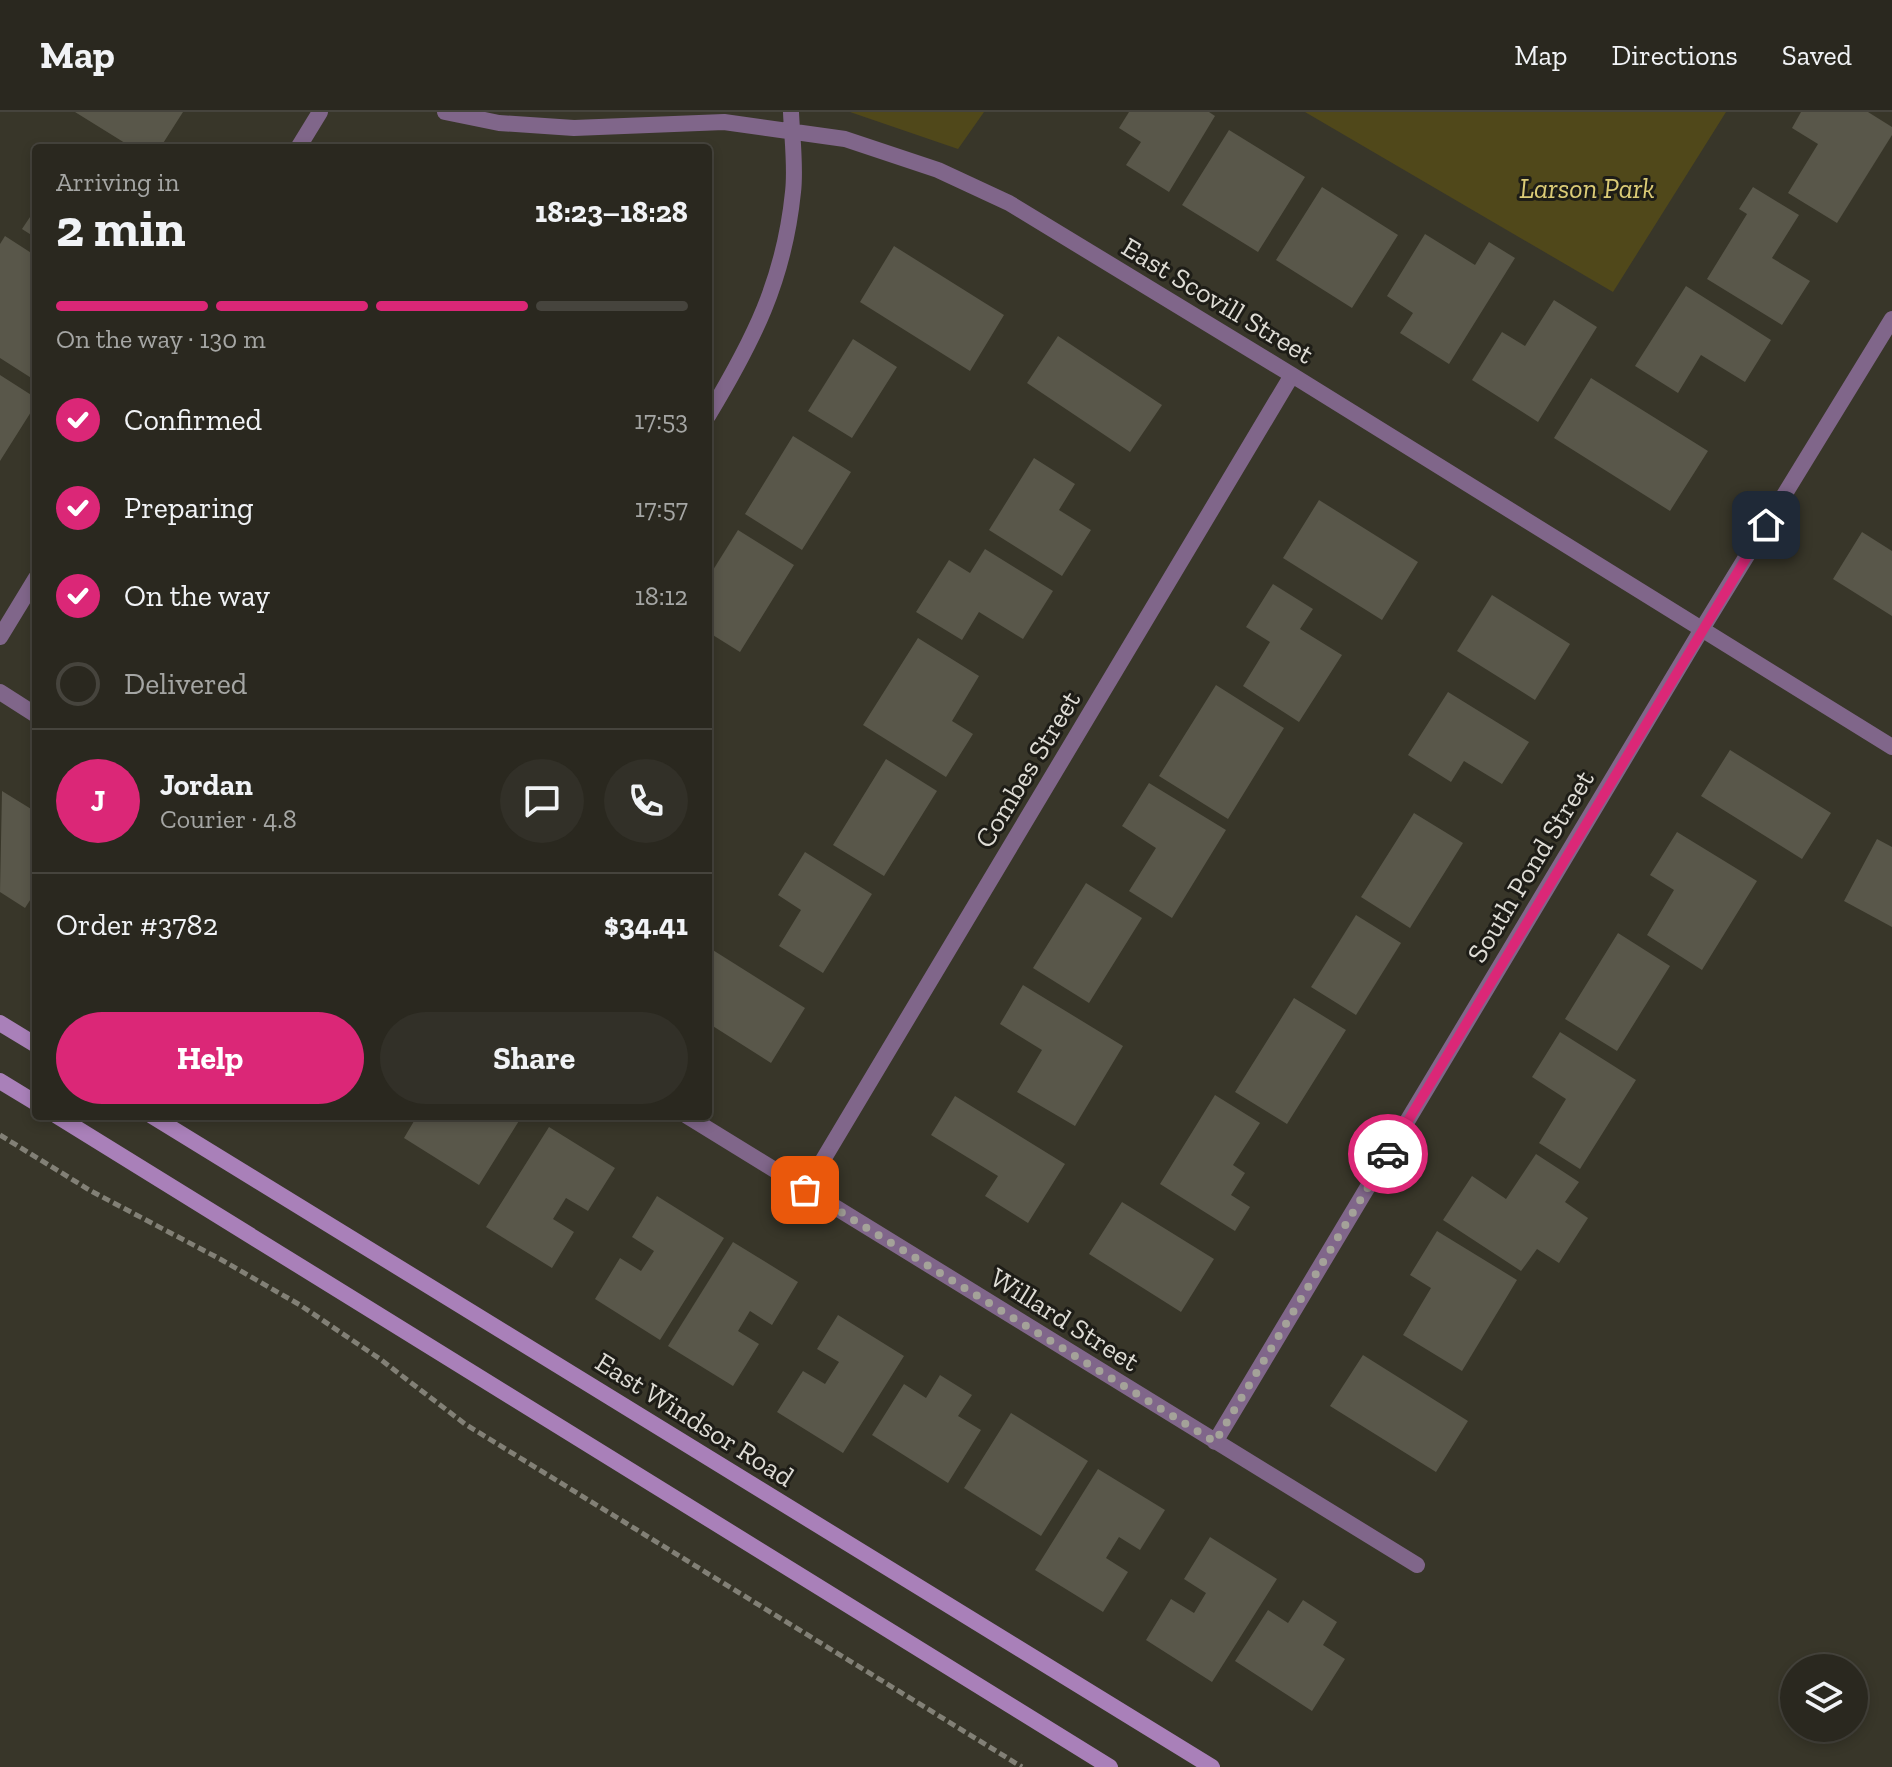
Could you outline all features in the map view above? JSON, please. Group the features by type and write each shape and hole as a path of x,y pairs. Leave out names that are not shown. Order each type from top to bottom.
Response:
{"main road":[{"path":"0,1023 32,1043"},
{"path":"0,1081 32,1101"},
{"path":"63,1120 1110,1767"},
{"name":"East Windsor Road","path":"159,1120 1212,1767"}],"street":[{"path":"300,144 320,112"},
{"name":"East Scovill Street","path":"445,112 499,123 574,128 724,122 845,139 938,170 1009,203 1892,747"},
{"path":"712,409 767,308 783,258 794,189 791,112"},
{"name":"South Pond Street","path":"1215,1442 1702,629 1892,319"},
{"name":"Combes Street","path":"805,1190 1292,375"},
{"path":"0,637 32,585"},
{"path":"0,692 32,712"},
{"name":"Willard Street","path":"693,1120 1417,1565"}],"path":[{"path":"0,1135 91,1191 300,1305 380,1359 465,1424 1022,1767"}],"green space":[{"path":"850,112 984,112 958,149"},
{"name":"Larson Park","path":"1305,112 1726,112 1613,292"}],"building":[{"path":"75,112 183,112 163,144 127,144"},
{"path":"1129,112 1209,112 1215,116 1169,192 1126,165 1141,142 1119,128"},
{"path":"1801,112 1868,112 1892,127 1892,135 1837,223 1788,193 1818,144 1792,128"},
{"path":"1229,130 1305,177 1258,252 1182,205"},
{"path":"1322,187 1398,235 1352,308 1276,260"},
{"path":"1753,187 1799,215 1772,258 1810,281 1782,325 1707,279 1747,214 1739,209"},
{"path":"32,214 32,235 22,229"},
{"path":"1425,234 1475,265 1489,242 1515,258 1449,364 1400,333 1413,313 1387,296"},
{"path":"5,236 32,253 32,378 0,358 0,244"},
{"path":"894,246 1004,315 970,371 860,302"},
{"path":"1686,286 1771,340 1745,382 1701,355 1678,393 1635,366"},
{"path":"1554,300 1597,327 1538,422 1472,380 1502,332 1525,346"},
{"path":"1058,336 1162,405 1130,452 1027,383"},
{"path":"853,339 897,367 852,438 808,411"},
{"path":"0,375 32,395 32,410 0,461"},
{"path":"1591,378 1708,451 1670,511 1554,438"},
{"path":"793,436 851,472 802,550 745,514"},
{"path":"1034,458 1075,484 1059,510 1091,530 1062,576 989,530"},
{"path":"1319,500 1418,562 1382,620 1283,558"},
{"path":"738,530 794,565 740,652 712,634 712,572"},
{"path":"1862,532 1892,551 1892,616 1833,579"},
{"path":"985,549 1053,591 1023,639 979,612 962,640 916,612 949,560 970,573"},
{"path":"1273,584 1313,609 1300,629 1342,655 1299,722 1243,686 1270,642 1246,627"},
{"path":"1492,595 1570,644 1535,700 1457,651"},
{"path":"918,638 979,676 952,721 973,734 946,777 863,725"},
{"path":"1216,685 1284,728 1228,819 1159,776"},
{"path":"1448,692 1529,742 1502,784 1464,761 1451,782 1408,755"},
{"path":"1730,750 1831,813 1802,859 1701,796"},
{"path":"886,759 937,791 884,876 833,845"},
{"path":"1149,783 1226,830 1172,918 1129,891 1156,848 1122,826"},
{"path":"2,791 32,810 32,897 25,908 0,892"},
{"path":"1414,813 1463,843 1410,928 1361,897"},
{"path":"1677,832 1757,881 1702,970 1647,935 1674,890 1650,875"},
{"path":"1877,839 1892,847 1892,927 1844,901"},
{"path":"805,852 872,894 823,973 779,946 801,910 778,895"},
{"path":"1086,883 1142,918 1089,1003 1033,968"},
{"path":"1356,915 1401,943 1356,1015 1311,987"},
{"path":"1618,933 1670,966 1617,1051 1565,1019"},
{"path":"712,950 805,1008 771,1063 712,1026"},
{"path":"1023,985 1123,1046 1075,1126 1017,1092 1042,1050 1000,1024"},
{"path":"1294,998 1346,1030 1287,1124 1235,1092"},
{"path":"1560,1032 1636,1080 1580,1169 1539,1143 1566,1099 1532,1077"},
{"path":"1215,1095 1260,1123 1233,1165 1245,1173 1231,1195 1250,1207 1235,1231 1160,1184"},
{"path":"955,1096 1065,1164 1028,1223 985,1196 998,1176 931,1135"},
{"path":"415,1120 520,1120 479,1185 404,1138"},
{"path":"549,1127 615,1168 588,1211 566,1198 553,1219 574,1232 552,1268 486,1227"},
{"path":"1536,1154 1579,1182 1565,1202 1588,1218 1559,1263 1537,1249 1521,1271 1443,1220 1472,1176 1506,1199"},
{"path":"657,1196 724,1238 660,1340 595,1299 620,1258 641,1271 654,1251 632,1237"},
{"path":"1122,1202 1214,1259 1181,1312 1089,1254"},
{"path":"1437,1231 1517,1280 1462,1371 1403,1335 1431,1288 1410,1275"},
{"path":"733,1242 798,1282 772,1325 750,1311 738,1331 759,1344 733,1386 668,1346"},
{"path":"838,1315 904,1356 843,1453 777,1412 803,1371 825,1384 839,1362 817,1349"},
{"path":"1363,1355 1468,1421 1436,1472 1330,1406"},
{"path":"940,1375 972,1395 958,1416 981,1430 948,1483 872,1435 904,1384 926,1398"},
{"path":"1011,1413 1088,1461 1041,1536 964,1488"},
{"path":"1098,1469 1165,1510 1140,1550 1119,1537 1106,1558 1128,1572 1103,1612 1035,1570"},
{"path":"1210,1537 1277,1579 1212,1682 1146,1640 1171,1599 1194,1613 1206,1593 1184,1579"},
{"path":"1303,1600 1337,1622 1323,1645 1345,1659 1312,1711 1235,1661 1268,1610 1288,1623"}],"way so far":[{"path":"805,1190 1215,1442 1388,1154"}],"route":[{"path":"1388,1154 1766,525"}]}
